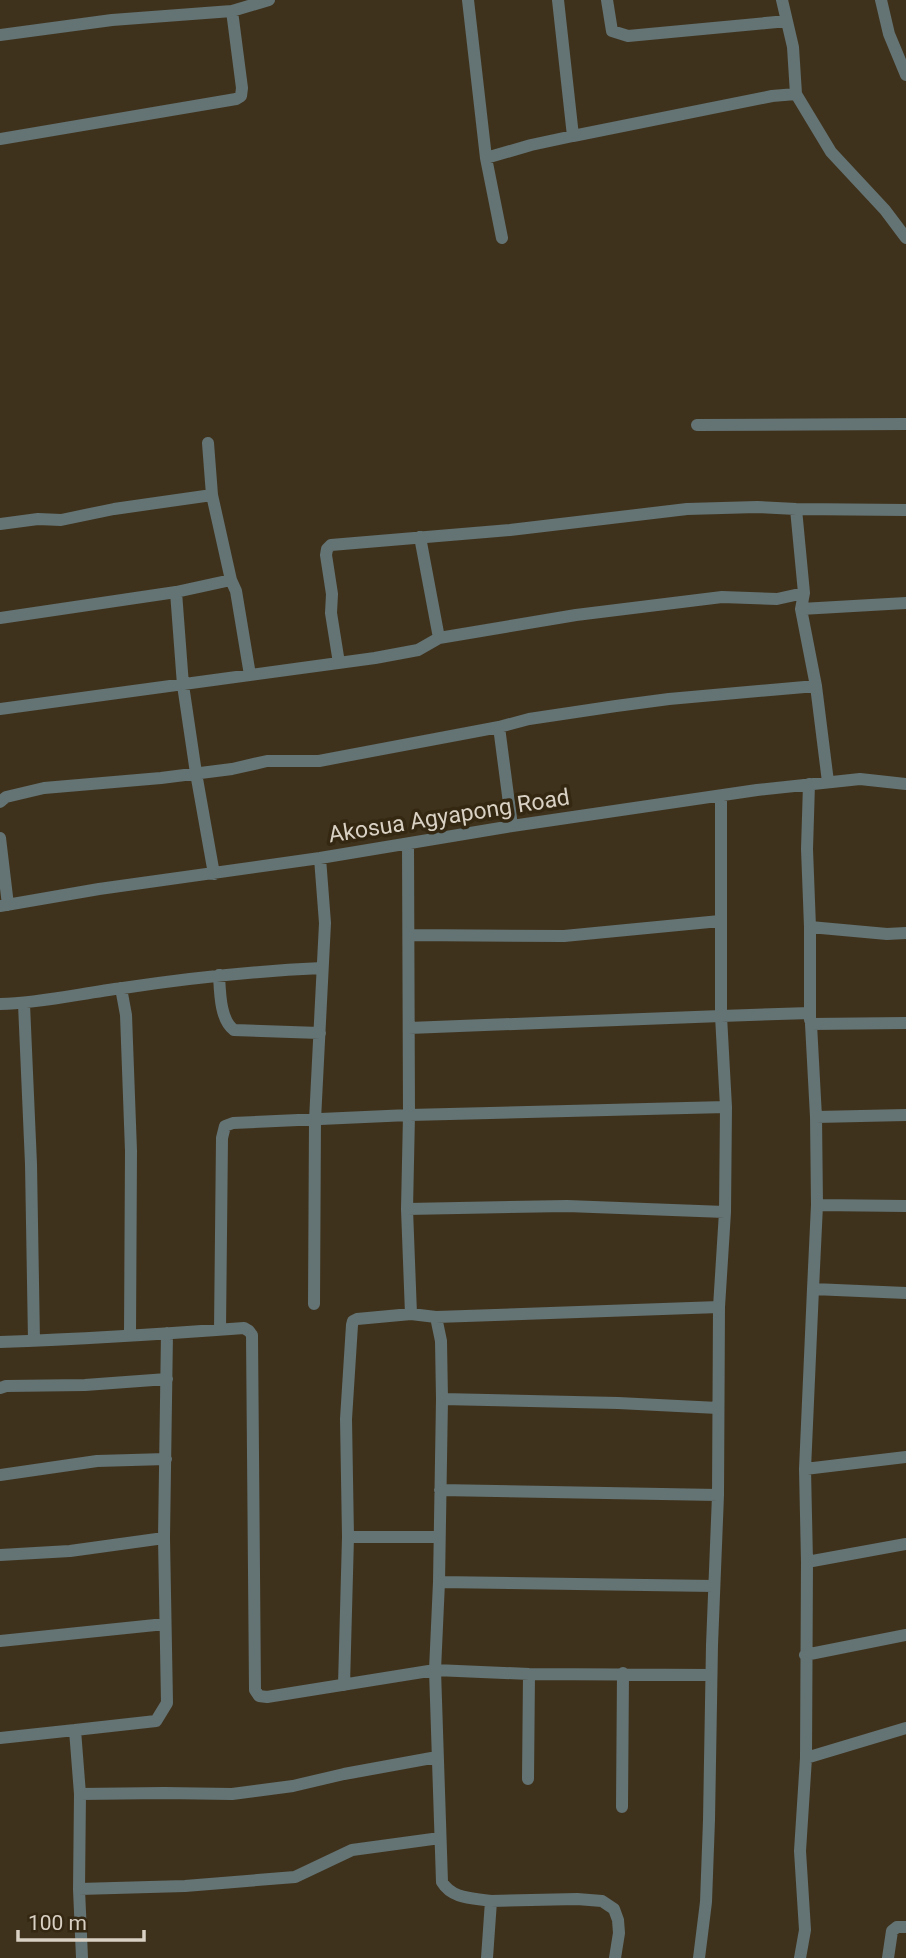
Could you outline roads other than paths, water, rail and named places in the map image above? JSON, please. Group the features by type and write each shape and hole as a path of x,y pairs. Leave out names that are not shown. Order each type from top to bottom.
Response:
{"street":[{"path":"0,35 113,20 232,11 269,0"},
{"path":"468,0 486,158 502,238"},
{"path":"558,0 573,136"},
{"path":"607,0 612,31 628,36 787,21"},
{"path":"782,0 793,47 796,94 831,152 885,210 906,239"},
{"path":"881,0 889,34 906,75"},
{"path":"0,139 236,99 241,96 242,88 232,11"},
{"path":"486,158 573,136 772,96 796,94"},
{"path":"696,425 906,424"},
{"path":"208,443 212,495 231,580 236,591 250,675"},
{"path":"0,524 37,519 61,520 114,509 212,495"},
{"path":"339,663 326,555 331,545 510,530 687,509 757,507 906,510"},
{"path":"796,509 804,593 801,609 816,685 828,782"},
{"path":"420,537 439,638"},
{"path":"0,618 176,592 231,580"},
{"path":"176,592 183,685 214,874"},
{"path":"0,709 410,652 439,638 576,615 722,597 777,599 804,593"},
{"path":"801,609 906,603"},
{"path":"0,802 6,796 44,789 161,778 232,769 267,761 319,761 529,719 629,704 816,685"},
{"path":"499,727 512,826"},
{"name":"Akosua Agyapong Road","path":"4,905 320,858 512,826 809,784 860,779 906,784"},
{"path":"800,1958 805,1930 800,1851 806,1758 805,1469 817,1205 816,1117 810,1019 807,849 809,784"},
{"path":"699,1958 706,1902 709,1820 718,1495 719,1307 725,1212 726,1107 720,921 721,796"},
{"path":"0,838 4,905"},
{"path":"408,844 407,1209 411,1314"},
{"path":"314,1304 315,1120 325,923 320,858"},
{"path":"409,935 564,936 720,921"},
{"path":"810,928 906,933"},
{"path":"0,1004 24,1003 219,975 322,968"},
{"path":"219,975 225,1014 229,1026 234,1030 320,1033"},
{"path":"121,988 126,1015 131,1151 130,1335"},
{"path":"24,1003 31,1164 34,1341"},
{"path":"409,1028 721,1016 906,1023"},
{"path":"220,1330 222,1138 225,1126 233,1123 409,1115 726,1107"},
{"path":"816,1117 906,1115"},
{"path":"817,1205 906,1206"},
{"path":"407,1209 567,1206 725,1212"},
{"path":"813,1289 906,1293"},
{"path":"344,1685 348,1537 346,1419 353,1321 411,1314 436,1317 719,1307"},
{"path":"436,1317 441,1341 442,1399 435,1670 442,1882 446,1890 453,1894 491,1901 602,1901 614,1909 618,1920 615,1958"},
{"path":"0,1342 89,1339 244,1328 252,1335 255,1690 259,1696 267,1697 435,1670 529,1674 711,1675"},
{"path":"0,1738 156,1721 167,1703 164,1538 167,1333"},
{"path":"0,1388 167,1379"},
{"path":"442,1399 718,1408"},
{"path":"805,1469 906,1457"},
{"path":"0,1475 97,1461 166,1459"},
{"path":"440,1490 718,1495"},
{"path":"348,1537 439,1536"},
{"path":"0,1555 70,1551 164,1538"},
{"path":"807,1562 906,1544"},
{"path":"439,1582 714,1586"},
{"path":"0,1641 165,1624"},
{"path":"805,1655 906,1635"},
{"path":"527,1779 529,1674"},
{"path":"622,1807 623,1674"},
{"path":"806,1758 906,1728"},
{"path":"75,1730 80,1794 79,1889 82,1958"},
{"path":"80,1794 232,1794 293,1786 437,1757"},
{"path":"79,1889 185,1886 295,1877 352,1850 440,1838"},
{"path":"487,1958 491,1901"},
{"path":"888,1958 892,1931 897,1927 906,1927"}]}
